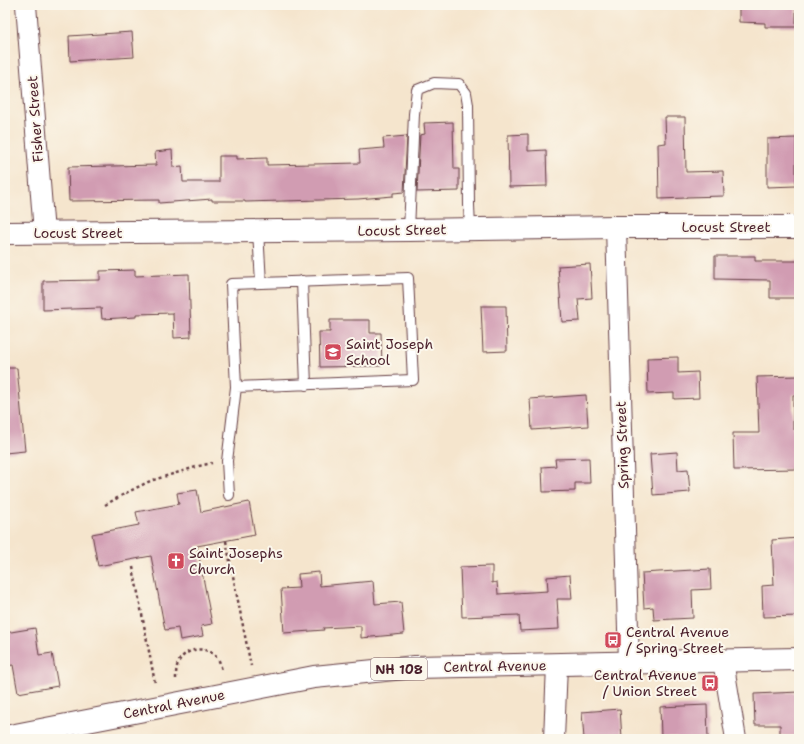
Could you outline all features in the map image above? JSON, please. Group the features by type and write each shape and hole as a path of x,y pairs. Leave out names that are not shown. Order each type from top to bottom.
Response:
{"main road":[{"name":"Locust Street","path":"5,233 616,227 799,227"},
{"name":"Central Avenue","path":"5,737 314,677 415,667 799,659"}],"street":[{"name":"Fisher Street","path":"26,5 44,233"},
{"name":"Spring Street","path":"616,227 629,663"},
{"path":"723,661 736,739"},
{"path":"554,739 557,665"}],"lane":[{"path":"409,230 414,114 417,90 434,83 459,84 466,93 468,105 470,229"},
{"path":"258,231 261,282"},
{"path":"229,495 227,461 236,387 231,284 408,278 413,380 236,387"},
{"path":"302,281 306,385"}],"path":[{"path":"105,505 150,481 199,466 227,461"},
{"path":"226,541 251,666"},
{"path":"133,567 155,683"},
{"path":"176,679 176,668 179,660 187,652 199,649 210,651 218,659 222,670"}],"building":[{"path":"739,5 796,5 796,27 765,27 765,23 739,22"},
{"path":"132,32 134,57 70,61 69,36"},
{"path":"665,117 685,117 686,172 723,171 724,196 659,199 658,144 666,143"},
{"path":"453,122 454,169 459,169 459,191 417,192 420,135 425,134 424,123"},
{"path":"528,134 528,151 546,150 547,186 509,187 508,135"},
{"path":"407,136 404,192 393,193 393,196 358,199 245,202 212,201 212,199 159,203 159,200 69,201 68,167 156,165 155,152 172,150 173,167 182,166 183,182 219,182 219,156 237,156 237,159 267,158 267,165 360,163 359,150 384,148 383,138"},
{"path":"796,138 796,186 767,187 767,139"},
{"path":"715,256 755,256 755,261 799,261 799,298 770,298 770,280 715,279"},
{"path":"590,264 592,298 578,299 580,321 562,322 558,266"},
{"path":"135,270 135,276 189,274 191,337 174,338 173,313 136,314 136,317 102,319 101,308 43,310 43,281 100,280 100,271"},
{"path":"481,306 506,306 507,351 483,352"},
{"path":"330,320 370,320 370,333 381,333 382,366 320,367 319,332 330,332"},
{"path":"678,357 678,373 698,372 699,398 674,399 674,393 648,394 647,358"},
{"path":"5,368 17,368 25,451 5,453"},
{"path":"799,376 799,394 793,395 793,429 799,429 799,469 734,470 733,433 759,433 757,377"},
{"path":"586,395 588,426 532,430 530,399"},
{"path":"677,452 678,470 688,469 690,492 653,495 650,454"},
{"path":"589,458 590,483 575,483 575,491 543,492 542,467 556,466 555,459"},
{"name":"Saint Josephs Church","path":"197,490 201,512 249,502 255,535 197,546 212,624 201,626 203,636 180,640 178,628 165,630 151,556 98,566 92,534 139,525 136,512 179,504 177,493"},
{"path":"799,538 799,616 763,617 762,586 774,585 772,540"},
{"path":"492,566 492,583 497,582 498,594 548,591 547,577 570,575 572,599 557,599 559,629 520,631 519,615 462,617 460,567"},
{"path":"710,569 711,589 692,590 693,618 654,620 653,607 644,608 642,573"},
{"path":"319,572 320,586 373,581 375,604 401,602 404,634 361,638 361,626 323,628 324,630 284,633 281,589 299,588 298,574"},
{"path":"35,628 39,655 52,653 58,686 18,693 13,665 5,666 5,633"},
{"path":"799,692 799,736 780,736 780,725 755,725 754,694"},
{"path":"707,705 708,739 677,739 677,737 661,737 660,707"},
{"path":"620,709 622,739 584,739 582,712"}],"place":[{"name":"Saint Joseph School","path":"333,352"},
{"name":"Saint Josephs Church","path":"176,561"},
{"name":"Central Avenue / Spring Street","path":"613,640"},
{"name":"Central Avenue / Union Street","path":"710,683"}]}
